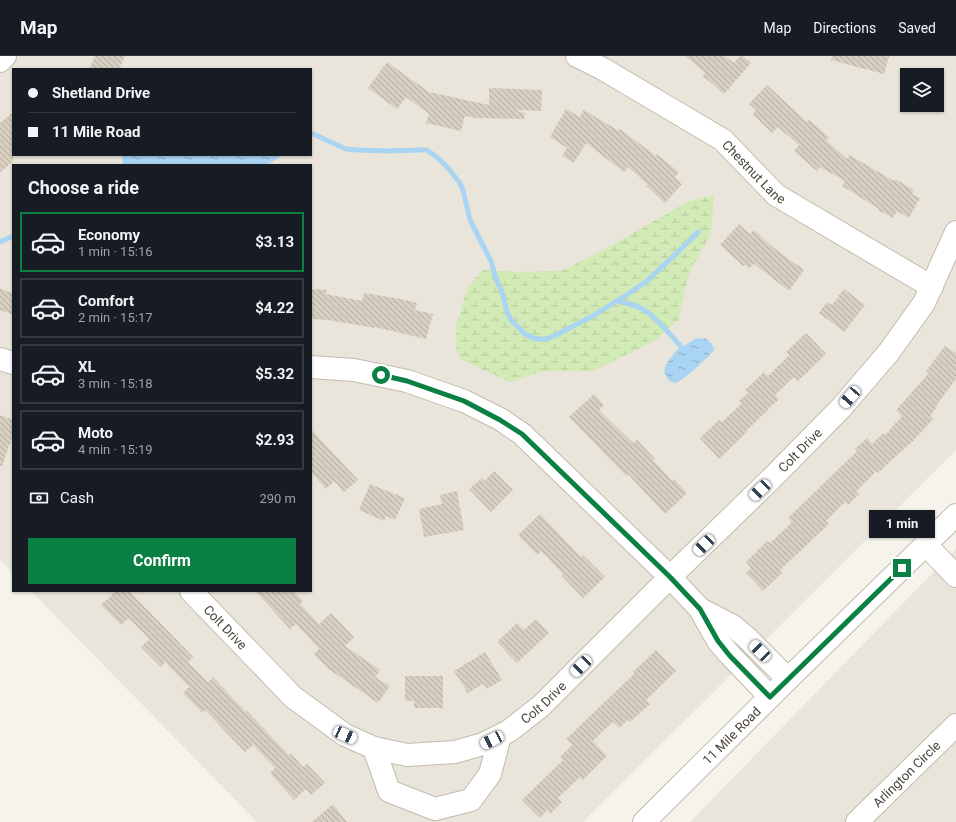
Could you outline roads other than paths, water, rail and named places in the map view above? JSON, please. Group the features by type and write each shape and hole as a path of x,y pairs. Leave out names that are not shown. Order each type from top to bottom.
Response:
{"street":[{"path":"0,61 5,56"},
{"name":"Chestnut Lane","path":"577,56 603,69 723,140 776,195 932,287"},
{"name":"Colt Drive","path":"192,592 294,697 345,735 374,748 407,755 455,752 483,744 500,736 509,731 541,706 841,408 889,352 924,302 956,232"},
{"path":"0,359 12,363"},
{"path":"312,367 354,370 407,381 464,401 500,420 522,434 670,577 700,609 718,641 730,656 770,697"},
{"name":"11 Mile Road","path":"644,822 956,514"},
{"path":"926,545 956,576"},
{"path":"700,609 733,626 788,679"},
{"name":"Arlington Circle","path":"857,822 956,725"},
{"path":"374,748 389,791 435,809 471,800 490,774 500,736"}],"water":[{"path":"122,156 281,156 267,164 123,164"},
{"path":"705,338 712,344 714,350 696,368 676,383 669,381 664,372 666,364 676,351 695,339"}],"waterway":[{"path":"312,133 346,149 386,151 427,150 438,158 460,183 470,220 491,261 496,279 502,292 507,312 511,320 525,334 533,338 546,339 554,336 591,317 631,292 648,280 698,232"},
{"path":"0,242 12,236"},
{"path":"617,301 628,303 646,311 662,325 685,351"}]}
